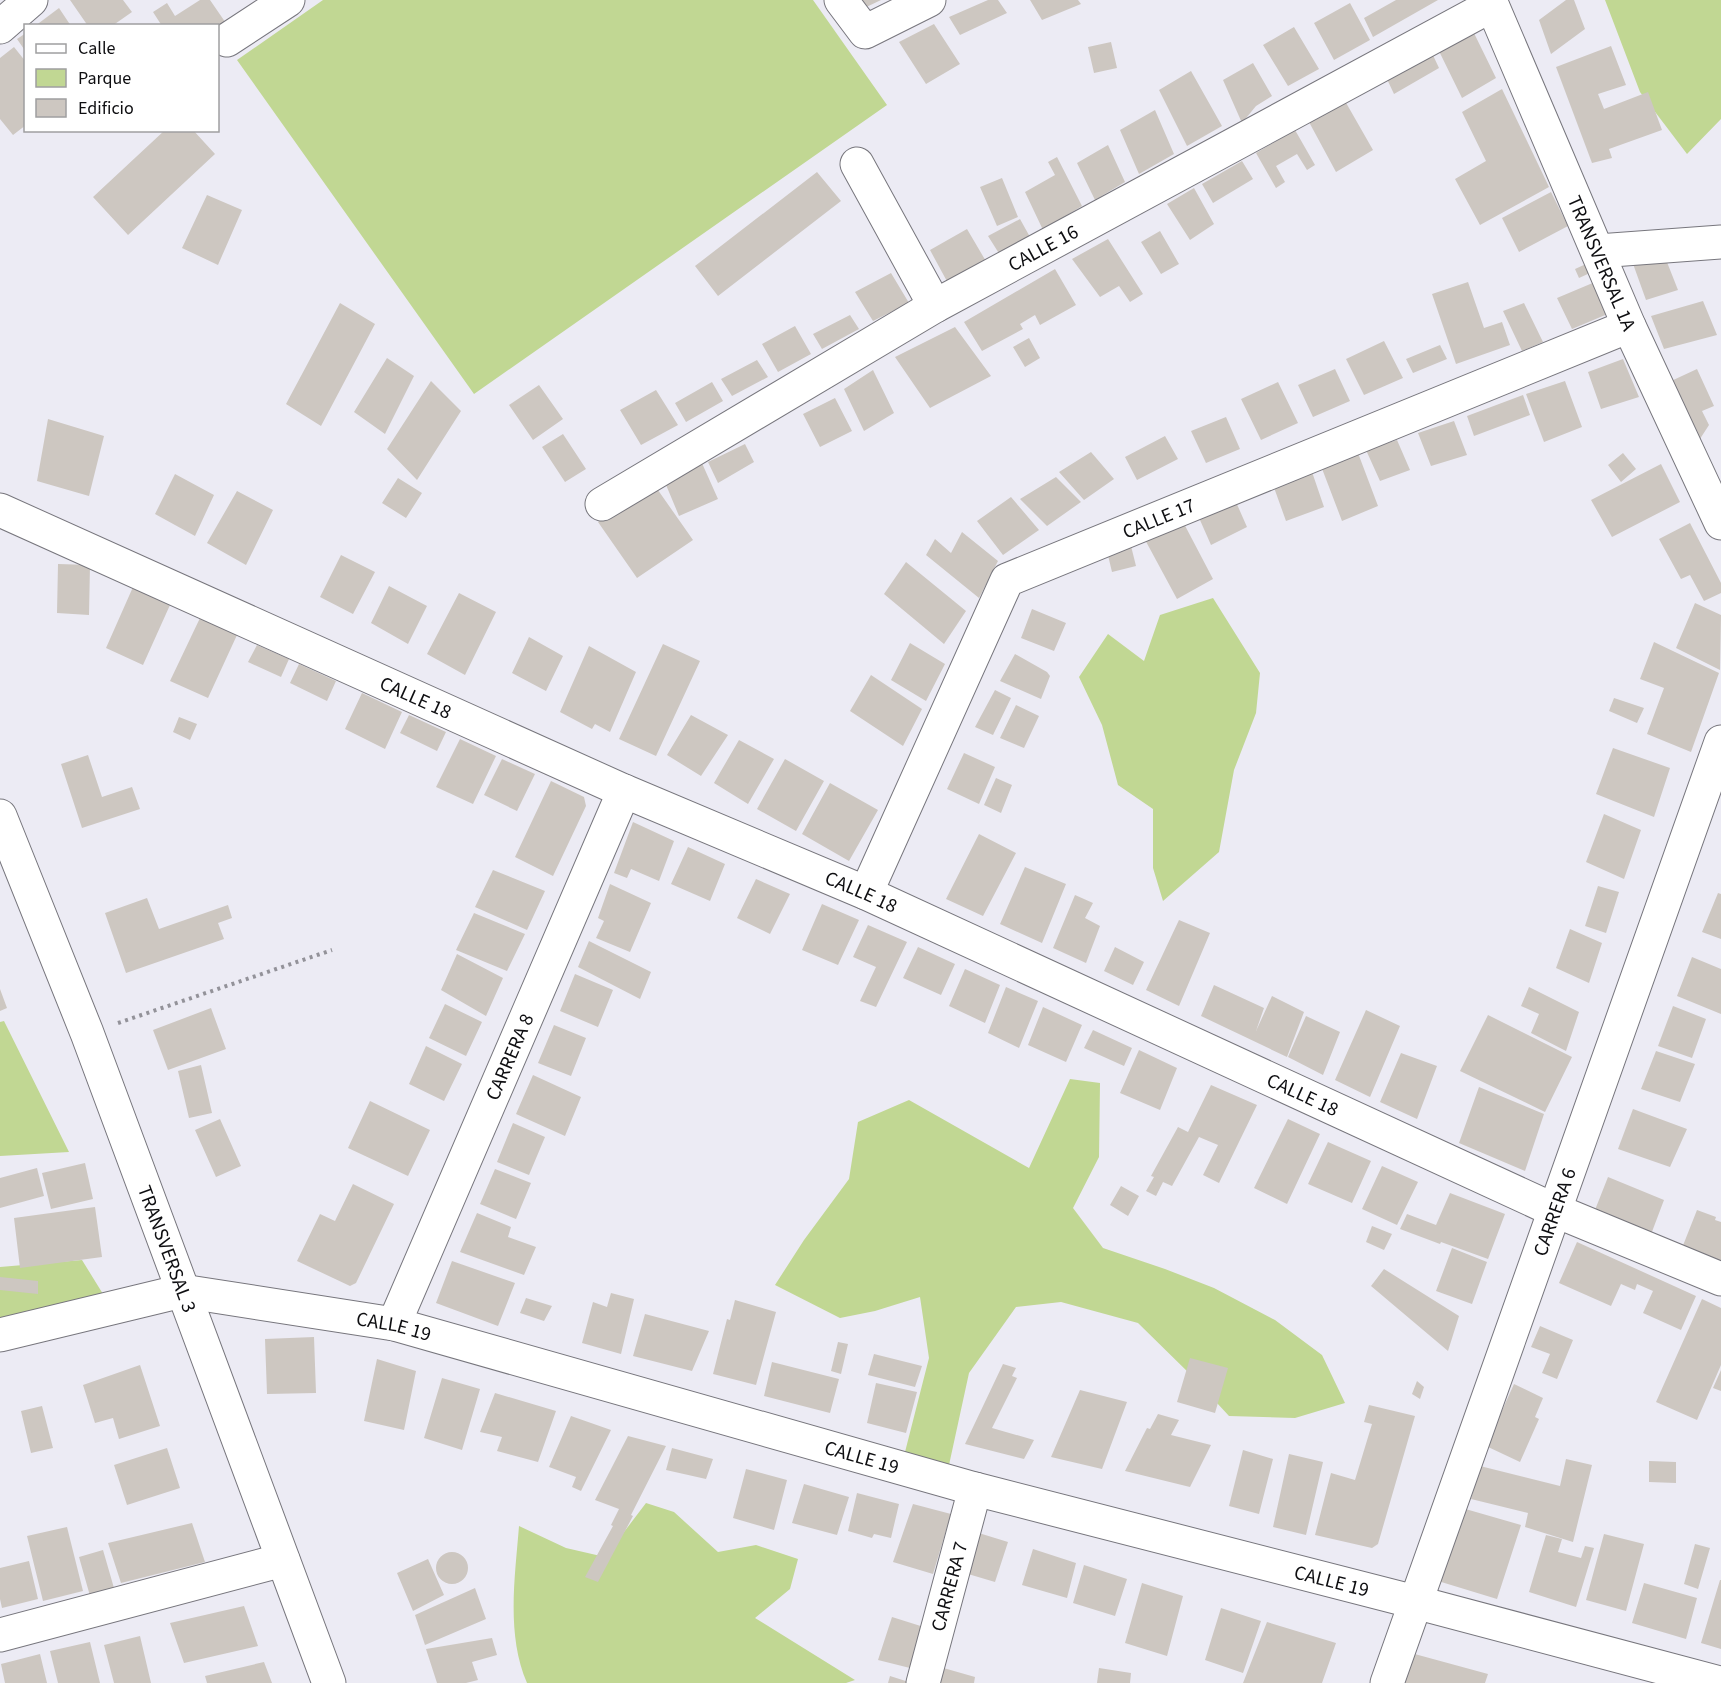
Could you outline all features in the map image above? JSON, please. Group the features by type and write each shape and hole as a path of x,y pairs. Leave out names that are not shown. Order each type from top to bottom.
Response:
{"street":[{"path":"0,27 31,0"},
{"path":"227,39 288,0"},
{"path":"841,0 865,32 929,0"},
{"name":"TRANSVERSAL 1A","path":"1491,2 1629,326 1721,523"},
{"name":"CALLE 16","path":"602,504 935,306 1491,2"},
{"path":"857,164 935,306"},
{"path":"1598,251 1721,242"},
{"name":"CALLE 17","path":"866,893 1007,580 1629,326"},
{"name":"CALLE 18","path":"0,510 624,791 866,893 1554,1210 1721,1279"},
{"name":"CARRERA 6","path":"1387,1683 1721,742"},
{"name":"CARRERA 8","path":"394,1324 624,791"},
{"name":"TRANSVERSAL 3","path":"0,816 87,1033 329,1683"},
{"name":"CALLE 19","path":"0,1335 182,1291 394,1324 975,1490 1415,1602 1720,1683"},
{"name":"CARRERA 7","path":"923,1683 975,1490"},
{"path":"0,1635 283,1560"}],"path":[{"path":"115,1024 332,950"}],"green space":[{"path":"323,0 813,0 887,105 474,394 237,60"},
{"path":"1605,0 1721,0 1721,119 1687,154 1640,92"},
{"path":"1213,598 1260,673 1256,713 1234,770 1219,852 1163,901 1153,868 1153,809 1118,785 1102,725 1079,677 1108,634 1144,661 1160,615"},
{"path":"4,1021 69,1152 0,1156 0,1022"},
{"path":"1070,1079 1100,1083 1099,1157 1073,1208 1103,1248 1214,1288 1275,1320 1322,1355 1345,1403 1295,1418 1229,1416 1138,1323 1061,1302 1016,1307 969,1373 949,1465 905,1452 929,1358 920,1297 875,1311 840,1318 775,1285 804,1240 849,1179 858,1122 909,1100 1029,1168"},
{"path":"82,1260 103,1294 0,1318 0,1267"},
{"path":"646,1503 674,1512 718,1552 756,1545 798,1559 790,1589 755,1618 855,1680 846,1683 527,1683 520,1664 514,1626 514,1586 519,1526 566,1548 605,1557"}],"building":[{"path":"70,0 123,0 132,12 115,24 87,24"},
{"path":"200,0 210,0 230,29 219,36 219,24 161,24 153,12 167,3 175,16"},
{"path":"853,0 881,0 858,11"},
{"path":"988,0 998,0 1007,13 960,35 949,17"},
{"path":"1030,0 1078,0 1081,4 1042,20"},
{"path":"1396,0 1438,0 1373,37 1364,18"},
{"path":"1566,0 1574,0 1585,29 1551,54 1539,20"},
{"path":"1350,3 1370,40 1334,60 1314,23"},
{"path":"59,8 70,24 38,24"},
{"path":"934,24 960,64 926,84 899,42"},
{"path":"1294,27 1319,69 1288,86 1263,45"},
{"path":"1471,27 1496,78 1462,98 1437,47"},
{"path":"24,34 24,49 17,39"},
{"path":"1111,42 1117,68 1094,73 1088,47"},
{"path":"1611,46 1626,85 1598,94 1604,109 1648,92 1662,130 1609,149 1612,158 1592,163 1556,67"},
{"path":"14,47 24,60 24,127 13,135 0,119 0,58"},
{"path":"1431,51 1439,68 1394,94 1386,77"},
{"path":"1253,63 1272,96 1256,106 1242,123 1223,80"},
{"path":"1191,71 1222,126 1187,146 1159,90"},
{"path":"1502,89 1549,187 1480,225 1455,179 1486,161 1462,112"},
{"path":"1345,101 1373,150 1336,172 1309,122"},
{"path":"1155,110 1174,154 1139,174 1120,130"},
{"path":"1295,130 1315,165 1307,170 1297,154 1276,166 1285,182 1276,188 1256,153"},
{"path":"163,132 195,132 215,154 128,235 93,197"},
{"path":"1108,145 1125,182 1095,200 1077,163"},
{"path":"1057,157 1082,206 1043,230 1025,192 1055,175 1048,162"},
{"path":"1242,161 1253,179 1213,203 1202,184"},
{"path":"817,172 841,201 718,296 695,266"},
{"path":"1002,178 1018,217 997,226 980,187"},
{"path":"1194,188 1214,224 1190,240 1167,204"},
{"path":"1551,192 1568,226 1519,252 1502,218"},
{"path":"207,195 242,210 218,265 182,248"},
{"path":"1020,219 1030,237 1000,255 988,236"},
{"path":"967,229 987,263 949,285 930,250"},
{"path":"1160,231 1179,264 1161,274 1141,242"},
{"path":"1108,239 1143,294 1130,302 1119,286 1100,297 1072,259"},
{"path":"1663,252 1678,290 1646,300 1632,261"},
{"path":"1586,264 1590,273 1579,278 1575,269"},
{"path":"1055,269 1076,305 1040,325 1035,315 1020,324 1023,329 982,351 964,322"},
{"path":"891,273 909,303 873,321 855,292"},
{"path":"1468,282 1484,328 1502,322 1510,345 1456,364 1432,294"},
{"path":"1595,282 1610,313 1572,329 1557,298"},
{"path":"1703,301 1717,335 1664,349 1651,316"},
{"path":"340,303 375,324 321,426 286,404"},
{"path":"1524,303 1543,342 1522,351 1503,311"},
{"path":"850,315 859,329 822,349 813,334"},
{"path":"795,326 811,354 778,372 762,344"},
{"path":"955,327 991,376 930,408 895,357"},
{"path":"1029,338 1040,358 1025,367 1013,347"},
{"path":"1384,341 1403,378 1364,395 1346,359"},
{"path":"1440,345 1447,359 1413,373 1406,359"},
{"path":"387,358 414,376 385,434 354,412"},
{"path":"1623,359 1639,397 1601,409 1588,372"},
{"path":"757,360 768,377 732,396 721,379"},
{"path":"1335,369 1350,401 1313,417 1298,385"},
{"path":"1697,369 1714,406 1702,411 1709,425 1698,442 1669,382"},
{"path":"873,370 894,413 864,431 844,389"},
{"path":"431,381 461,411 417,480 387,449"},
{"path":"1565,381 1582,427 1544,442 1526,394"},
{"path":"712,382 723,401 686,422 675,403"},
{"path":"1278,382 1298,423 1261,440 1241,399"},
{"path":"539,385 563,419 533,440 509,405"},
{"path":"656,390 678,425 641,445 620,410"},
{"path":"1523,395 1530,415 1474,436 1467,416"},
{"path":"835,398 852,431 820,447 803,414"},
{"path":"1226,417 1240,449 1206,463 1191,431"},
{"path":"48,419 104,436 89,496 37,481"},
{"path":"1454,421 1467,455 1431,466 1418,433"},
{"path":"563,434 586,469 565,482 542,447"},
{"path":"1165,436 1178,459 1137,480 1125,457"},
{"path":"1397,440 1410,470 1380,481 1366,450"},
{"path":"745,444 754,462 718,483 708,462"},
{"path":"1091,452 1114,479 1084,500 1059,472"},
{"path":"1358,453 1378,506 1342,521 1321,466"},
{"path":"1623,453 1636,469 1621,482 1608,465"},
{"path":"701,461 718,499 679,516 664,480"},
{"path":"1661,464 1680,502 1612,537 1591,500"},
{"path":"1311,469 1324,507 1286,521 1272,482"},
{"path":"175,474 214,495 195,536 155,514"},
{"path":"1056,477 1081,502 1047,526 1020,499"},
{"path":"398,478 422,493 406,518 382,503"},
{"path":"653,483 693,540 637,578 598,522"},
{"path":"237,491 273,510 246,565 207,543"},
{"path":"1232,493 1247,527 1211,545 1196,511"},
{"path":"1011,497 1039,530 1003,555 977,521"},
{"path":"1181,518 1213,579 1177,599 1143,536"},
{"path":"1690,523 1721,583 1721,593 1704,601 1690,575 1681,579 1659,539"},
{"path":"962,532 998,561 979,598 926,555 935,539 951,553"},
{"path":"1130,542 1136,566 1112,572 1106,547"},
{"path":"341,555 375,572 353,614 320,597"},
{"path":"906,562 966,611 944,644 884,594"},
{"path":"58,564 90,565 89,615 57,613"},
{"path":"389,586 427,606 408,644 371,623"},
{"path":"133,587 170,605 143,665 106,648"},
{"path":"459,593 496,612 465,675 427,654"},
{"path":"1695,603 1721,615 1720,670 1676,648"},
{"path":"1032,609 1066,623 1054,651 1021,638"},
{"path":"200,618 237,635 208,698 170,681"},
{"path":"529,637 563,656 546,691 512,673"},
{"path":"1654,642 1719,673 1691,752 1647,734 1664,688 1640,679"},
{"path":"910,643 945,664 926,701 891,680"},
{"path":"663,644 700,661 656,756 619,739"},
{"path":"257,645 289,659 281,677 248,662"},
{"path":"589,646 636,672 610,732 595,724 592,729 560,712"},
{"path":"1015,654 1050,676 1041,699 1000,681"},
{"path":"299,664 336,681 327,701 290,683"},
{"path":"871,675 922,709 903,746 850,711"},
{"path":"995,690 1011,698 993,735 975,727"},
{"path":"362,693 402,712 385,749 345,729"},
{"path":"1614,698 1644,708 1637,723 1609,711"},
{"path":"1016,705 1039,716 1024,748 1000,738"},
{"path":"409,715 446,732 437,751 400,733"},
{"path":"691,715 728,735 701,776 667,755"},
{"path":"179,717 197,724 190,740 173,732"},
{"path":"460,739 496,756 473,804 436,787"},
{"path":"739,740 774,759 748,804 714,783"},
{"path":"1613,748 1670,768 1654,817 1596,794"},
{"path":"964,753 995,767 979,804 947,789"},
{"path":"88,755 102,797 132,787 140,809 82,828 61,764"},
{"path":"502,759 535,774 517,811 484,795"},
{"path":"785,759 824,781 796,831 757,809"},
{"path":"996,778 1012,785 1001,813 984,805"},
{"path":"551,781 584,797 586,806 553,876 515,857"},
{"path":"830,783 878,810 849,861 802,834"},
{"path":"1604,814 1641,830 1624,879 1586,862"},
{"path":"633,822 674,841 659,881 631,869 627,878 614,873"},
{"path":"979,834 1016,853 983,916 946,899"},
{"path":"688,847 725,864 710,901 671,884"},
{"path":"1025,867 1066,884 1042,943 1000,924"},
{"path":"493,870 545,891 527,930 475,907"},
{"path":"756,879 790,894 770,934 737,918"},
{"path":"610,884 651,903 630,952 596,938 604,921 598,918"},
{"path":"1598,886 1619,892 1606,933 1585,926"},
{"path":"1718,893 1721,894 1721,939 1702,932"},
{"path":"1075,895 1093,903 1085,918 1100,926 1086,963 1053,948"},
{"path":"147,898 159,929 228,905 232,918 218,923 224,939 126,973 105,913"},
{"path":"822,904 859,920 838,965 802,950"},
{"path":"474,913 525,934 507,971 456,950"},
{"path":"1179,920 1210,933 1179,1006 1146,990"},
{"path":"868,925 907,942 876,1007 860,1001 876,967 853,957"},
{"path":"1570,929 1602,943 1589,983 1556,968"},
{"path":"589,941 651,972 640,999 578,967"},
{"path":"918,947 955,964 941,995 903,978"},
{"path":"1115,947 1144,962 1133,985 1104,971"},
{"path":"457,954 503,978 486,1016 441,990"},
{"path":"1692,957 1721,969 1721,1014 1677,996"},
{"path":"965,969 1000,985 985,1023 949,1006"},
{"path":"575,974 613,990 598,1027 560,1011"},
{"path":"1214,985 1264,1008 1256,1031 1272,996 1304,1012 1287,1057 1201,1016"},
{"path":"1006,987 1038,1001 1019,1048 988,1033"},
{"path":"1529,987 1579,1012 1566,1051 1531,1033 1539,1014 1521,1006"},
{"path":"0,989 7,1008 0,1011"},
{"path":"445,1004 482,1022 466,1056 429,1038"},
{"path":"1673,1006 1706,1019 1692,1058 1658,1046"},
{"path":"1043,1007 1082,1025 1066,1062 1028,1045"},
{"path":"211,1008 226,1049 168,1070 153,1030"},
{"path":"1366,1010 1400,1026 1370,1097 1335,1080"},
{"path":"1488,1015 1572,1057 1545,1112 1460,1071"},
{"path":"1306,1016 1340,1032 1323,1075 1288,1057"},
{"path":"554,1025 586,1038 571,1076 538,1063"},
{"path":"1093,1030 1132,1048 1124,1066 1084,1048"},
{"path":"426,1046 462,1064 444,1101 409,1084"},
{"path":"1139,1050 1177,1068 1160,1110 1120,1093"},
{"path":"1656,1051 1695,1064 1680,1102 1641,1089"},
{"path":"1401,1053 1437,1066 1417,1119 1380,1102"},
{"path":"201,1065 212,1113 189,1118 178,1071"},
{"path":"533,1075 581,1097 565,1136 516,1114"},
{"path":"1211,1085 1257,1105 1219,1183 1203,1175 1218,1145 1199,1137 1172,1186 1163,1182 1156,1196 1146,1191 1154,1177 1151,1176 1178,1127 1188,1132"},
{"path":"1479,1087 1544,1114 1525,1171 1459,1143"},
{"path":"370,1101 430,1130 408,1176 348,1148"},
{"path":"1633,1109 1687,1129 1670,1167 1618,1149"},
{"path":"220,1119 241,1166 216,1177 195,1130"},
{"path":"1288,1119 1320,1134 1287,1204 1254,1188"},
{"path":"513,1123 545,1137 529,1175 497,1162"},
{"path":"1328,1142 1371,1161 1352,1203 1308,1184"},
{"path":"85,1163 93,1199 51,1209 42,1173"},
{"path":"1382,1166 1418,1182 1397,1225 1362,1209"},
{"path":"37,1168 44,1196 0,1208 0,1178"},
{"path":"495,1169 531,1183 516,1219 480,1204"},
{"path":"1608,1177 1664,1200 1650,1237 1593,1215"},
{"path":"353,1184 394,1204 356,1283 350,1286 297,1261 320,1214 335,1221"},
{"path":"1121,1186 1139,1196 1128,1216 1110,1205"},
{"path":"1450,1193 1505,1214 1488,1259 1400,1229 1407,1214 1436,1225"},
{"path":"95,1207 102,1257 20,1268 14,1218"},
{"path":"1697,1210 1716,1217 1715,1220 1721,1222 1721,1264 1682,1248"},
{"path":"477,1213 511,1227 508,1237 536,1247 524,1275 460,1252"},
{"path":"1372,1226 1392,1234 1384,1250 1366,1242"},
{"path":"1577,1242 1696,1296 1681,1330 1643,1313 1653,1291 1637,1284 1635,1290 1621,1284 1611,1306 1559,1283"},
{"path":"1452,1248 1487,1262 1472,1304 1436,1291"},
{"path":"452,1261 515,1283 498,1326 436,1303"},
{"path":"1384,1269 1459,1316 1448,1351 1371,1286"},
{"path":"0,1277 38,1281 38,1294 0,1290"},
{"path":"611,1293 634,1299 621,1354 582,1343 593,1302 607,1307"},
{"path":"526,1298 552,1306 544,1321 520,1313"},
{"path":"1702,1299 1721,1308 1721,1365 1697,1420 1656,1402"},
{"path":"735,1300 776,1312 756,1385 713,1374 727,1319 730,1320"},
{"path":"645,1314 709,1331 692,1371 633,1356"},
{"path":"1540,1326 1573,1340 1557,1379 1542,1373 1550,1354 1531,1347"},
{"path":"314,1337 316,1393 267,1394 265,1339"},
{"path":"838,1342 848,1344 841,1374 831,1371"},
{"path":"874,1354 922,1366 915,1387 868,1375"},
{"path":"1190,1358 1228,1368 1215,1413 1177,1402"},
{"path":"377,1359 416,1371 404,1430 364,1421"},
{"path":"772,1362 839,1379 830,1413 764,1396"},
{"path":"1003,1364 1016,1368 1012,1376 1017,1378 992,1428 1034,1440 1024,1459 965,1444"},
{"path":"140,1365 160,1426 119,1439 113,1418 95,1423 83,1385"},
{"path":"1721,1370 1721,1391 1713,1388"},
{"path":"442,1378 480,1389 462,1450 424,1438"},
{"path":"1417,1381 1424,1387 1420,1399 1412,1394"},
{"path":"876,1383 917,1392 906,1433 867,1423"},
{"path":"1514,1384 1543,1398 1535,1417 1539,1419 1520,1462 1486,1446"},
{"path":"1080,1390 1127,1402 1102,1469 1051,1457"},
{"path":"495,1393 556,1411 538,1462 497,1451 502,1437 480,1432"},
{"path":"1369,1405 1415,1416 1378,1544 1372,1548 1315,1535 1331,1473 1355,1480 1372,1424 1364,1422"},
{"path":"42,1406 53,1448 31,1453 21,1411"},
{"path":"1158,1414 1179,1420 1171,1435 1211,1445 1190,1487 1125,1471 1147,1428 1150,1429"},
{"path":"571,1416 611,1430 581,1491 572,1487 576,1477 549,1467"},
{"path":"628,1436 666,1446 598,1582 585,1577 613,1526 611,1525 619,1509 595,1500"},
{"path":"167,1448 180,1488 127,1505 114,1465"},
{"path":"672,1448 713,1459 706,1479 666,1470"},
{"path":"1243,1450 1273,1459 1259,1514 1229,1506"},
{"path":"1289,1454 1323,1462 1306,1535 1273,1527"},
{"path":"1566,1459 1592,1465 1573,1542 1525,1527 1528,1513 1471,1499 1480,1466 1560,1486"},
{"path":"1649,1461 1676,1462 1676,1483 1649,1482"},
{"path":"746,1469 787,1480 774,1530 733,1518"},
{"path":"804,1484 849,1497 837,1535 792,1523"},
{"path":"857,1493 899,1504 891,1538 874,1534 872,1538 848,1531"},
{"path":"913,1504 951,1514 933,1574 893,1562"},
{"path":"1462,1508 1521,1525 1497,1599 1438,1581"},
{"path":"192,1523 205,1562 121,1583 108,1543"},
{"path":"67,1527 83,1591 43,1601 27,1536"},
{"path":"969,1530 1008,1542 995,1582 958,1571"},
{"path":"1604,1534 1644,1544 1626,1611 1586,1600"},
{"path":"1546,1535 1562,1539 1558,1552 1581,1558 1585,1546 1594,1548 1576,1607 1529,1592"},
{"path":"1695,1544 1710,1548 1698,1589 1684,1584"},
{"path":"1033,1549 1076,1563 1067,1598 1022,1585"},
{"path":"103,1550 116,1595 92,1603 79,1557"},
{"path":"452,1552 463,1557 468,1568 463,1579 452,1584 441,1579 436,1568 441,1557"},
{"path":"428,1559 444,1595 413,1611 397,1573"},
{"path":"29,1561 38,1599 2,1608 0,1568"},
{"path":"1084,1565 1127,1579 1115,1616 1073,1603"},
{"path":"1721,1580 1721,1649 1701,1643"},
{"path":"1142,1583 1183,1596 1167,1656 1125,1643"},
{"path":"1644,1583 1697,1598 1686,1639 1632,1623"},
{"path":"475,1588 486,1619 425,1645 415,1615"},
{"path":"244,1606 258,1646 184,1663 170,1623"},
{"path":"1221,1608 1261,1621 1243,1673 1205,1660"},
{"path":"892,1617 927,1628 914,1669 878,1660"},
{"path":"1267,1622 1336,1643 1322,1683 1243,1683"},
{"path":"140,1636 151,1683 114,1683 104,1645"},
{"path":"492,1638 497,1655 472,1662 478,1680 466,1683 437,1683 426,1649"},
{"path":"90,1642 100,1683 58,1683 50,1651"},
{"path":"1411,1653 1488,1674 1485,1683 1401,1683"},
{"path":"40,1654 47,1683 5,1683 1,1664"},
{"path":"264,1662 272,1683 207,1683 205,1676"},
{"path":"933,1665 975,1677 974,1683 928,1683"},
{"path":"1099,1668 1131,1673 1130,1683 1097,1683"},
{"path":"890,1676 912,1683 888,1683"}]}
